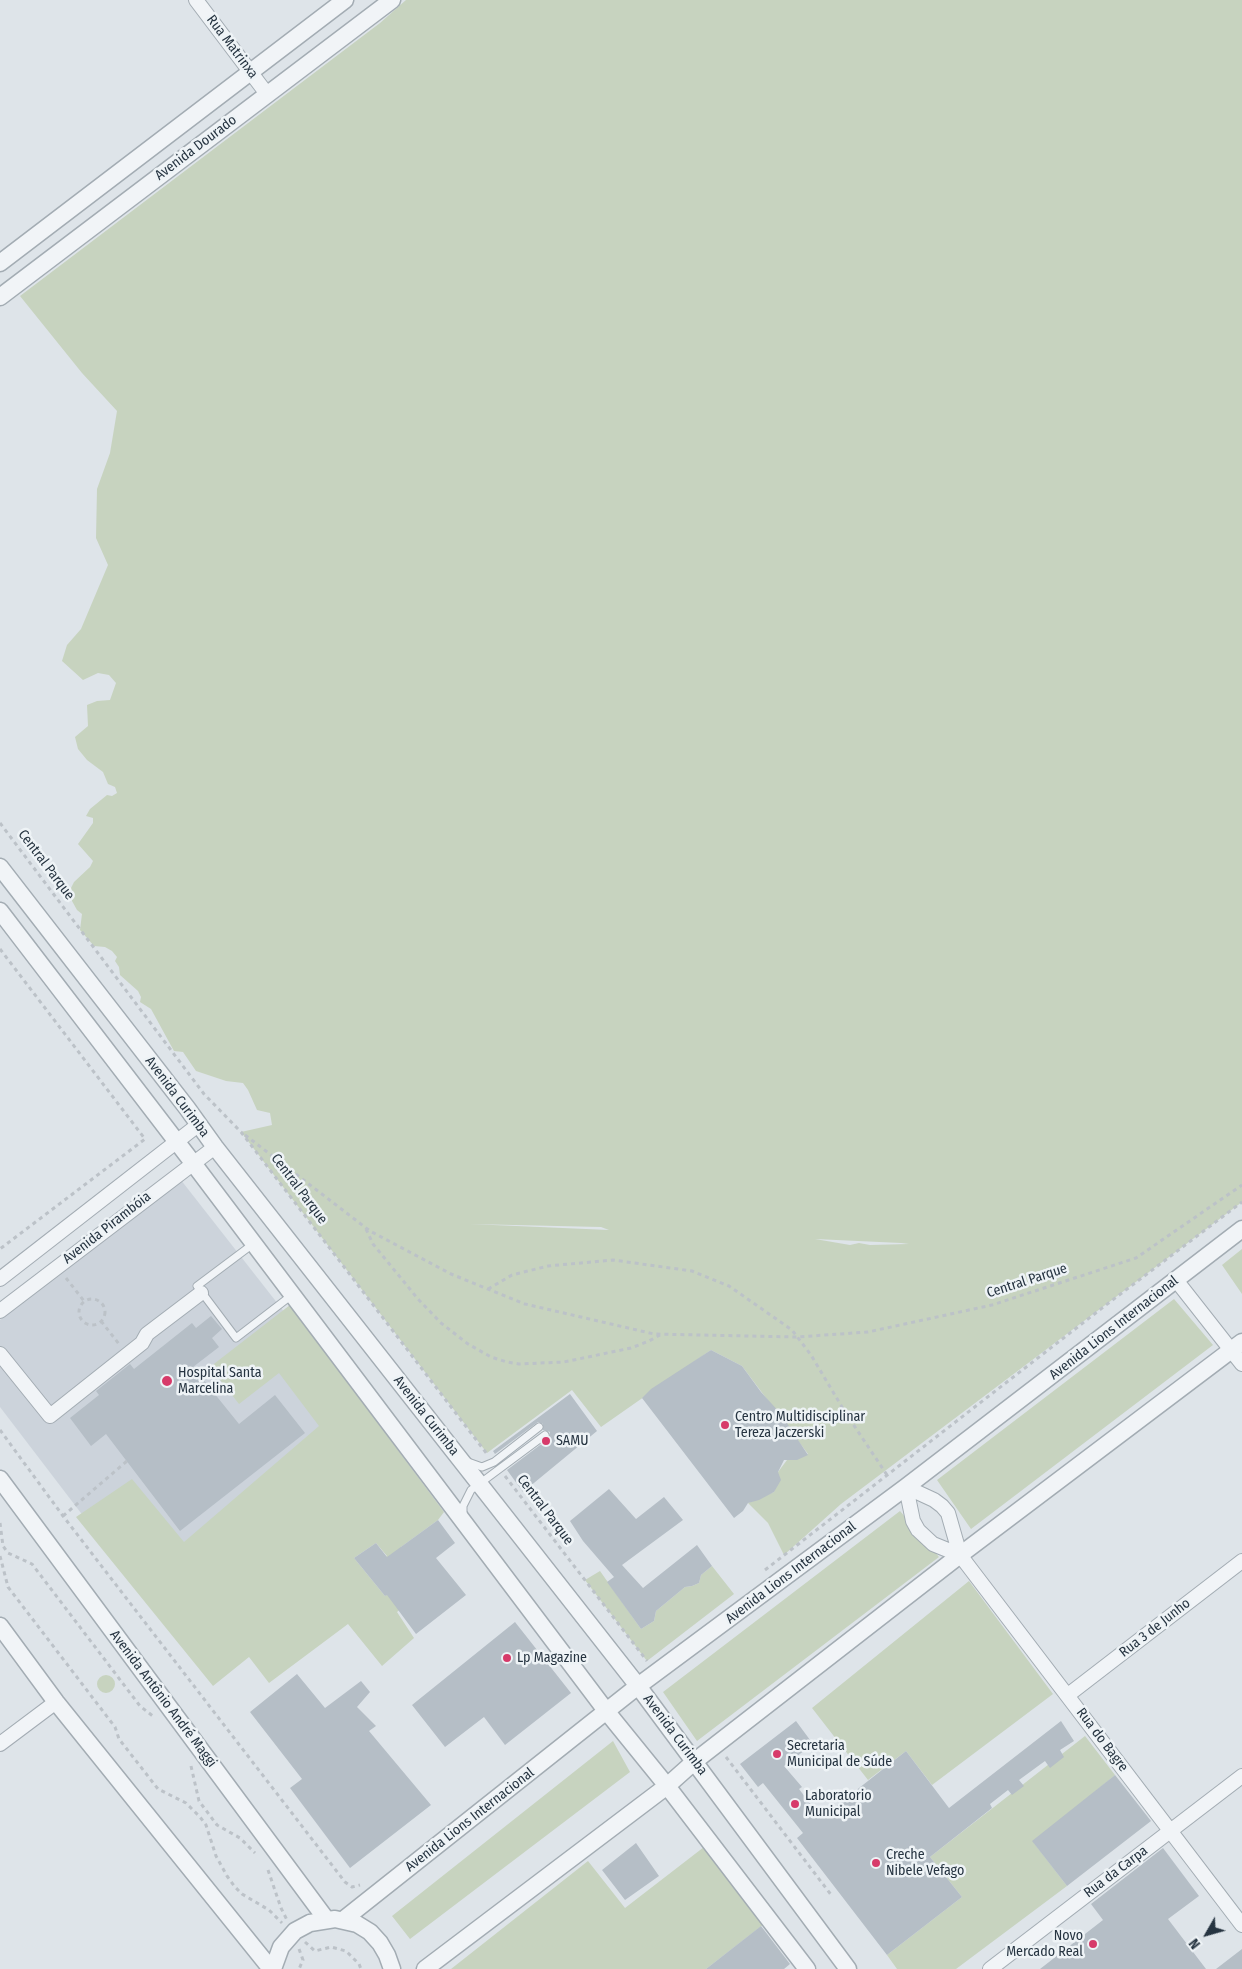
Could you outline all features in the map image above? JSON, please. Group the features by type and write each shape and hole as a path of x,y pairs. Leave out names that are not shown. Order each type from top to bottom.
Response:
{"street":[{"name":"Rua Matrinxa","path":"196,0 268,94"},
{"name":"Avenida Dourado","path":"0,263 345,0"},
{"name":"Avenida Dourado","path":"0,297 392,0"},
{"name":"Avenida Curimba","path":"0,867 187,1108 215,1147 638,1686 848,1969"},
{"name":"Avenida Curimba","path":"0,911 177,1141 607,1712 667,1786 807,1969"},
{"name":"Avenida Pirambóia","path":"0,1279 198,1125"},
{"name":"Avenida Pirambóia","path":"0,1310 215,1147"},
{"name":"Avenida Lions Internacional","path":"343,1920 638,1686 906,1487 1242,1229"},
{"path":"1176,1280 1237,1346 1242,1364"},
{"path":"0,1354 50,1416 142,1343 146,1334 201,1293"},
{"path":"426,1969 667,1786 695,1761 960,1555 1237,1346"},
{"name":"Avenida Antônio André Maggi","path":"0,1479 326,1919"},
{"path":"906,1487 913,1521 918,1530 933,1544 960,1555"},
{"name":"Rua do Bagre","path":"906,1487 942,1506 951,1520 960,1555 1242,1925"},
{"name":"Rua 3 de Junho","path":"1068,1695 1242,1562"},
{"path":"0,1626 56,1702 272,1969 282,1947 293,1934 310,1923 326,1919 343,1920 357,1924 370,1932 388,1955 392,1969"},
{"path":"0,1744 56,1702"},
{"name":"Rua da Carpa","path":"990,1969 1242,1776"}],"lane":[{"path":"254,1244 197,1286 201,1293 236,1338 292,1294"},
{"path":"454,1451 473,1465 482,1466 494,1462 540,1427"},
{"path":"466,1525 463,1506 471,1490 545,1435"}],"path":[{"name":"Central Parque","path":"0,823 204,1094 241,1132 494,1462"},
{"path":"0,949 145,1139 0,1249"},
{"name":"Central Parque","path":"241,1132 366,1228 451,1274 525,1304 654,1334 797,1337 868,1332 921,1322 992,1305 1136,1258 1242,1185"},
{"path":"762,1572 1242,1202"},
{"path":"366,1228 373,1244 388,1265 441,1323 468,1344 491,1357 519,1364 564,1362 630,1348 661,1334"},
{"path":"488,1289 512,1275 548,1266 613,1260 692,1271 729,1286 792,1330 811,1356 844,1412 887,1475"},
{"path":"59,1283 66,1278 84,1301"},
{"path":"92,1299 103,1305 105,1313 101,1321 98,1324 89,1325 82,1321 79,1309 84,1301 92,1299"},
{"path":"101,1321 121,1346 113,1352"},
{"path":"0,1430 63,1516 345,1882 352,1887 358,1886 366,1880"},
{"path":"63,1516 127,1461"},
{"name":"Central Parque","path":"499,1469 647,1661 654,1655"},
{"path":"0,1523 3,1546 8,1553 32,1564 140,1706 152,1714 158,1722"},
{"path":"0,1556 8,1587 115,1727 119,1739 158,1789 186,1804 200,1817 206,1825 216,1856 227,1876 242,1894 269,1910 293,1934 315,1951 331,1947 346,1951 359,1964 361,1969"},
{"path":"724,1754 832,1896"},
{"path":"187,1760 192,1767 199,1802 217,1825 240,1838 258,1856"},
{"path":"263,1862 271,1876 281,1908 303,1960 299,1969"}],"shaded area":[{"path":"177,1175 368,1419 142,1593 0,1407 0,1320"}],"green space":[{"path":"406,0 1242,0 1242,1202 841,1504 784,1555 768,1523 748,1503 774,1492 778,1472 787,1460 808,1454 742,1366 711,1350 601,1427 572,1390 487,1453 241,1132 272,1125 270,1113 257,1110 243,1083 226,1081 196,1071 183,1052 174,1051 151,1009 140,1002 141,997 138,991 120,975 119,967 115,961 117,957 105,947 94,946 80,930 82,914 77,910 72,901 70,890 74,882 90,867 93,861 78,844 93,823 93,818 86,816 90,809 107,795 112,796 117,793 115,787 108,784 103,772 87,760 78,749 75,737 88,726 87,705 97,701 110,700 116,683 109,675 98,673 83,680 62,661 67,645 81,629 108,565 96,538 97,489 110,453 117,411 82,373 20,296 380,23","holes":["470,1224 601,1227 609,1230","815,1239 901,1243 909,1244 870,1245 859,1243 850,1245"]},
{"path":"1242,1249 1242,1294 1222,1265"},
{"path":"1174,1299 1213,1345 971,1529 937,1480"},
{"path":"290,1305 444,1512 438,1520 401,1547 419,1570 383,1559 387,1556 376,1543 354,1558 385,1596 396,1588 408,1603 397,1612 414,1638 382,1666 348,1624 269,1683 249,1657 213,1686 76,1517 132,1479 184,1542 319,1426 279,1373 239,1404 210,1367"},
{"path":"900,1511 939,1557 697,1741 663,1692"},
{"path":"712,1566 734,1594 647,1661 585,1580 600,1571 641,1629 654,1621 656,1611 685,1587 699,1583 701,1575"},
{"path":"969,1581 1053,1694 932,1785 906,1751 868,1780 812,1708"},
{"path":"102,1675 110,1675 115,1680 113,1691 102,1693 97,1688 97,1680"},
{"path":"1085,1736 1115,1775 1034,1843 1067,1886 956,1969 897,1969 887,1955 962,1897 930,1857"},
{"path":"613,1741 630,1772 410,1939 392,1916"},
{"path":"704,1847 764,1924 706,1969 451,1969 588,1861 625,1908"}],"building":[{"path":"211,1316 222,1329 212,1338 219,1347 193,1367 239,1424 275,1395 305,1433 180,1531 106,1434 91,1446 70,1418 99,1395 96,1391 130,1364 134,1369 192,1323 196,1328"},
{"name":"Centro Multidisciplinar Tereza Jaczerski","path":"711,1350 742,1366 761,1392 781,1414 808,1455 797,1460 784,1460 778,1472 781,1480 774,1492 759,1500 748,1503 743,1511 734,1518 642,1398 651,1389"},
{"name":"SAMU","path":"570,1394 597,1431 523,1492 507,1470 548,1439 550,1432 543,1430 543,1424 538,1422 495,1454 493,1451"},
{"path":"609,1489 636,1519 664,1497 683,1520 622,1565 643,1588 697,1545 712,1566 701,1575 699,1583 685,1587 656,1611 654,1621 641,1629 607,1582 614,1577 583,1541 570,1521"},
{"path":"438,1520 455,1543 436,1558 466,1595 416,1634 387,1595 385,1596 354,1558 376,1543 387,1557"},
{"name":"Lp Magazine","path":"515,1622 571,1693 505,1745 484,1717 445,1747 412,1705"},
{"path":"297,1674 325,1708 361,1681 370,1692 357,1707 376,1726 369,1731 431,1805 350,1868 290,1788 302,1779 250,1712"},
{"path":"796,1721 813,1744 784,1766 802,1787 799,1789 821,1818 906,1751 949,1808 1061,1721 1074,1741 1060,1750 1064,1757 1050,1768 1045,1761 1019,1780 1024,1786 1012,1795 1008,1790 990,1804 992,1808 930,1857 962,1897 887,1955 797,1838 803,1833 763,1783 758,1787 740,1764"},
{"path":"1115,1775 1151,1821 1067,1886 1032,1841"},
{"path":"636,1843 659,1876 625,1900 602,1870"},
{"path":"1163,1848 1199,1896 1168,1919 1206,1969 1040,1969 1103,1920 1091,1904"},
{"path":"761,1926 790,1964 784,1969 706,1969"},
{"path":"1242,1949 1242,1969 1216,1969"}],"place":[{"name":"Hospital Santa Marcelina","path":"167,1381"},
{"name":"Centro Multidisciplinar Tereza Jaczerski","path":"725,1425"},
{"name":"SAMU","path":"546,1441"},
{"name":"Lp Magazine","path":"507,1658"},
{"name":"Secretaria Municipal de Súde","path":"777,1754"},
{"name":"Laboratorio Municipal","path":"795,1804"},
{"name":"Creche Nibele Vefago","path":"876,1863"},
{"name":"Novo Mercado Real","path":"1093,1944"}]}
